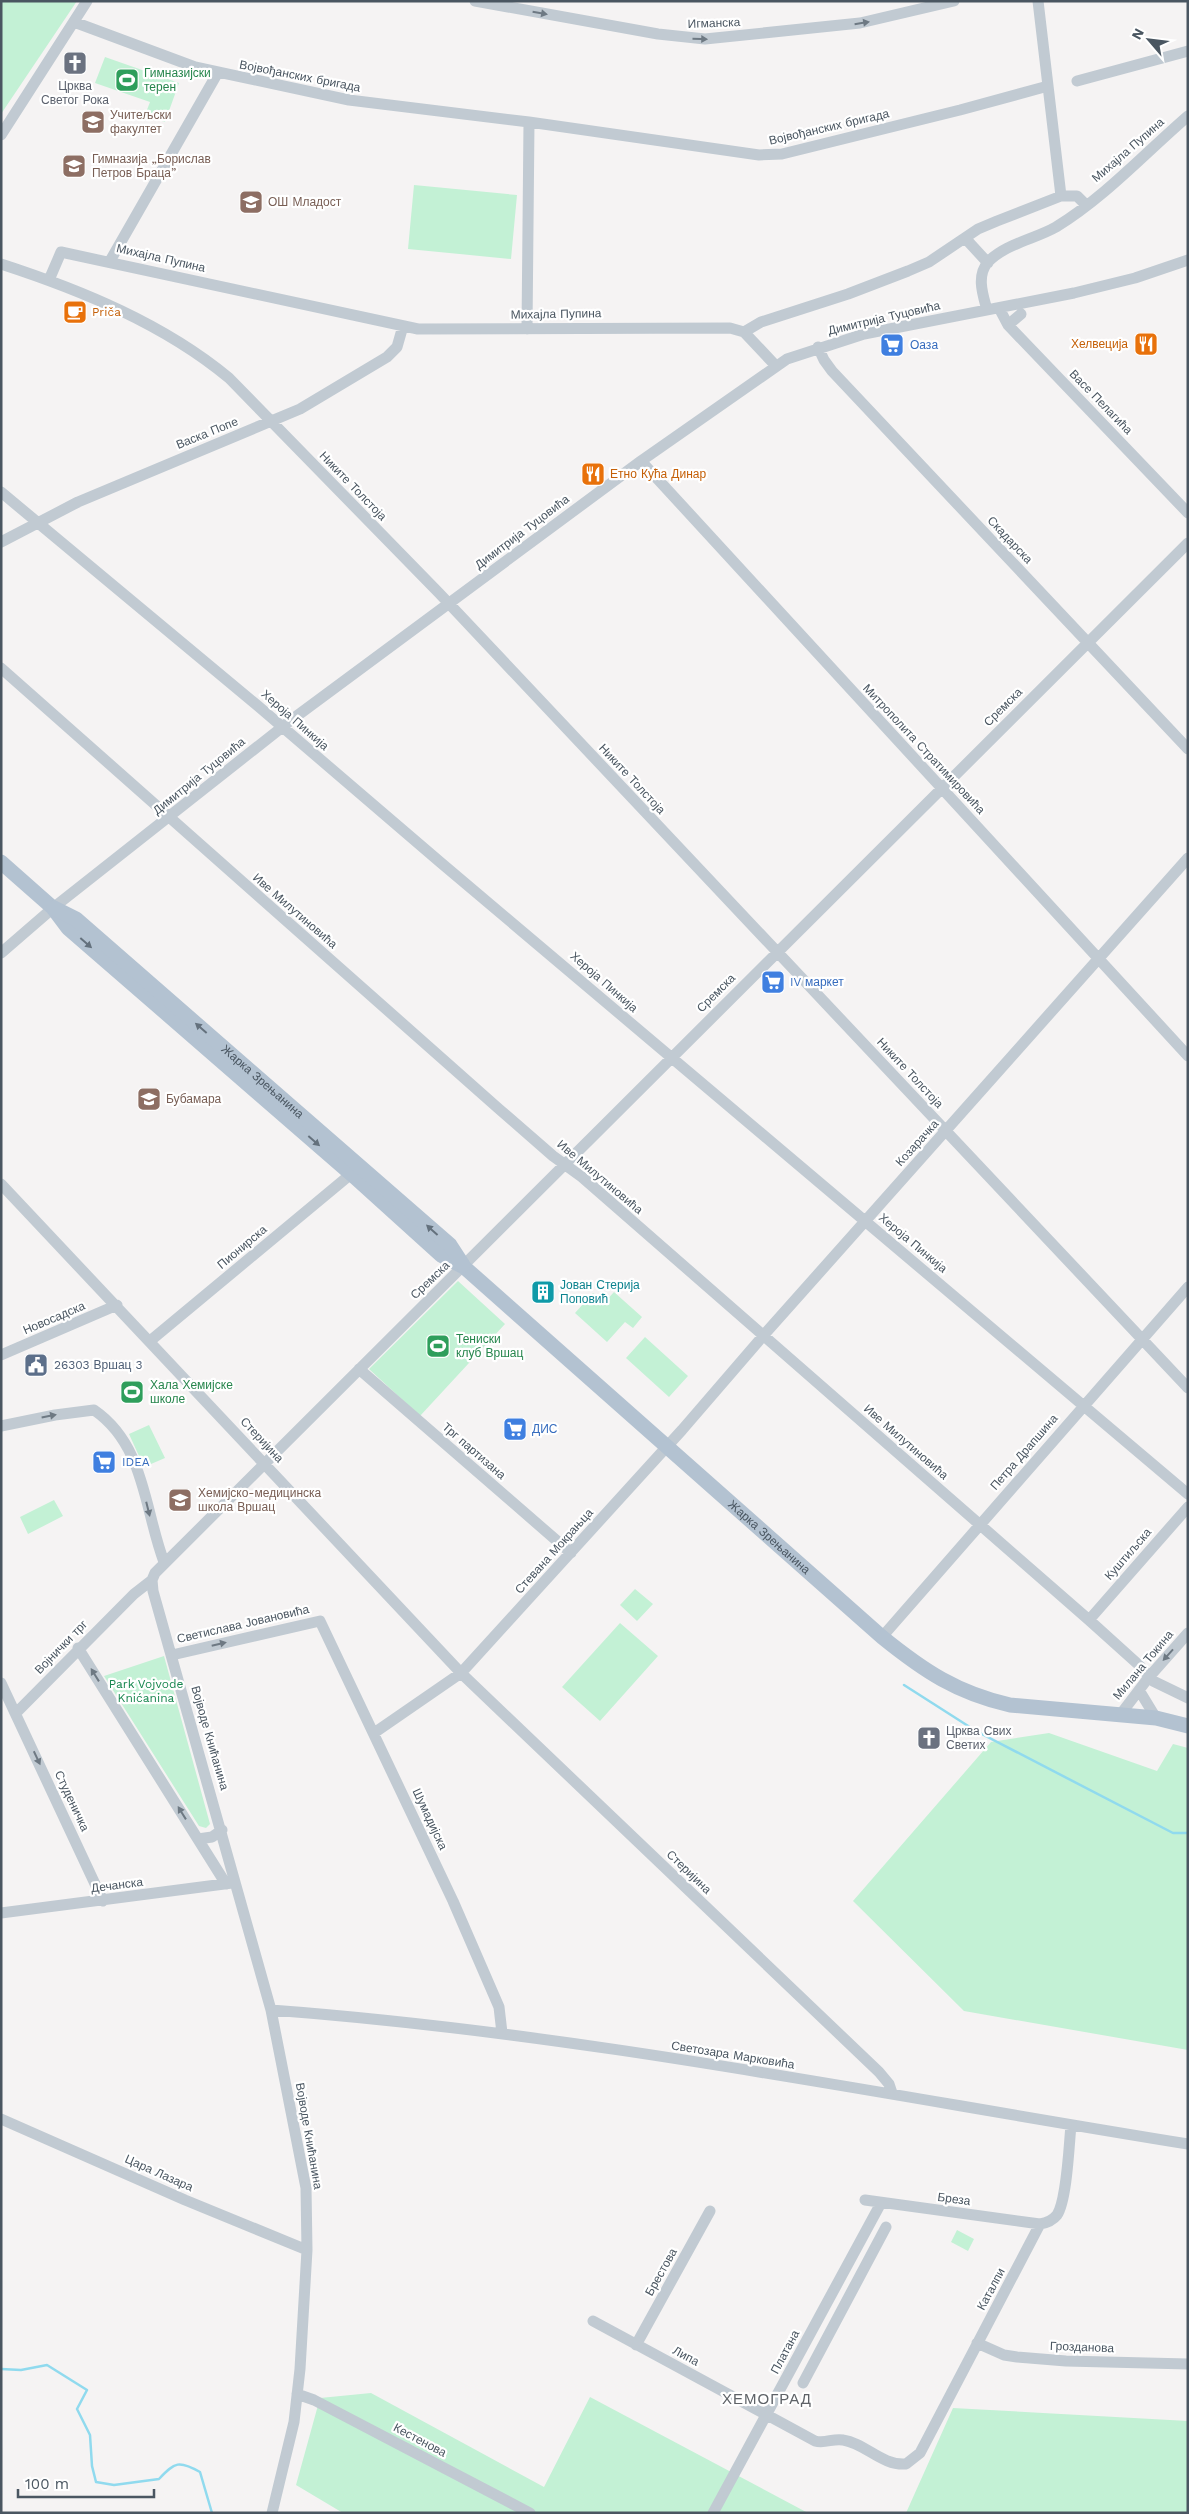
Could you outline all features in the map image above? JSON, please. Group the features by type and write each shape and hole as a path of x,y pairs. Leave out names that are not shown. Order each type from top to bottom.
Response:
{"main road":[{"name":"Жарка Зрењанина","path":"1,862 53,908 68,928 351,1174 441,1255 464,1267 882,1637 934,1676 952,1686 989,1700 1032,1708 1156,1718 1188,1726"},
{"name":"Жарка Зрењанина","path":"53,908 76,919 353,1159 450,1246 464,1267"}],"street":[{"path":"1,135 87,1"},
{"name":"Игманска","path":"474,1 658,34 705,39 860,23 954,1"},
{"path":"1038,1 1061,196"},
{"name":"Војвођанских бригада","path":"74,22 217,74 349,100 529,122 736,152 772,155 960,110 1048,86"},
{"path":"1077,81 1188,51"},
{"path":"110,261 217,74"},
{"name":"Михајла Пупина","path":"988,262 1004,251 1055,227 1086,205 1188,116"},
{"path":"527,329 529,122"},
{"path":"776,366 746,334 761,322 848,294 908,271 970,244 978,229 1061,196 1077,196 1086,205"},
{"path":"970,244 988,262 981,278 986,310"},
{"name":"Михајла Пупина","path":"49,280 61,252 110,261 403,326 445,330 602,327 730,328 746,334"},
{"name":"Димитрија Туцовића","path":"1,953 53,908 170,818 282,727 641,460 787,358 864,334 999,308 1135,278 1188,260"},
{"name":"Никите Толстоја","path":"1,264 49,280 103,302 200,356 229,378 449,604 1188,1388"},
{"name":"Васе Пелагића","path":"999,308 1008,325 1188,513"},
{"path":"1008,325 1021,314"},
{"name":"Васка Попе","path":"1,542 78,502 300,409 387,357 396,347 403,326"},
{"name":"Скадарска","path":"818,347 832,370 1188,749"},
{"name":"Митрополита Стратимировића","path":"641,460 1188,1056"},
{"name":"Хероја Пинкија","path":"1,492 282,727 1188,1494"},
{"name":"Сремска","path":"164,1562 359,1368 464,1267 564,1164 1188,543"},
{"name":"Иве Милутиновића","path":"1,668 499,1109 1089,1620 1149,1677 1164,1688 1188,1698"},
{"name":"Козарачка","path":"668,1447 763,1336 1188,858"},
{"name":"Пионирска","path":"150,1342 351,1174"},
{"name":"Стеријина","path":"1,1184 462,1673 879,2072 889,2084 892,2093"},
{"name":"Петра Драпшина","path":"882,1637 1188,1287"},
{"name":"Новосадска","path":"1,1355 117,1305"},
{"name":"Трг партизана","path":"359,1368 570,1553"},
{"path":"1,1426 55,1415 94,1410 108,1419 124,1438 137,1465 164,1562"},
{"name":"Стевана Мокрањца","path":"462,1673 668,1447"},
{"name":"Куштиљска","path":"1089,1620 1188,1507"},
{"name":"Војнички трг","path":"16,1713 78,1648 134,1594 152,1580 164,1562"},
{"name":"Војводе Книћанина","path":"152,1580 153,1591 222,1830 231,1883 271,2010 306,2188 307,2250 297,2394 288,2451 272,2513"},
{"name":"Светислава Јовановића","path":"172,1655 320,1621"},
{"name":"Шумадијска","path":"320,1621 453,1901 499,2007 502,2033"},
{"name":"Милана Токина","path":"1120,1715 1149,1677 1188,1633"},
{"name":"Војводе Книћанина","path":"78,1648 198,1838 231,1883"},
{"path":"374,1734 462,1673"},
{"path":"1,1683 16,1713"},
{"path":"1139,1690 1156,1718"},
{"name":"Студеничка","path":"16,1713 103,1901"},
{"path":"198,1838 212,1837 222,1830"},
{"name":"Дечанска","path":"1,1913 231,1883"},
{"name":"Светозара Марковића","path":"271,2010 366,2017 502,2033 892,2093 1188,2144"},
{"name":"Цара Лазара","path":"1,2119 185,2200 307,2250"},
{"name":"Каталпи","path":"911,2462 920,2453 1040,2224 1046,2223 1056,2216 1062,2202 1072,2125"},
{"name":"Бреза","path":"865,2200 1040,2224"},
{"name":"Платана","path":"713,2513 881,2203"},
{"name":"Брестова","path":"636,2345 710,2211"},
{"path":"803,2383 886,2228"},
{"path":"844,2270 859,2278"},
{"name":"Липа","path":"593,2321 819,2442 842,2439 892,2463 911,2462"},
{"name":"Грозданова","path":"977,2343 1004,2355 1017,2357 1075,2361 1188,2364"},
{"name":"Кестенова","path":"297,2394 314,2400 530,2513"}],"green space":[{"path":"1,1 77,1 1,114"},
{"name":"Гимназијски терен","path":"105,57 179,83 165,122 145,115 150,102 95,83"},
{"path":"414,185 517,195 511,259 408,249"},
{"name":"Тениски клуб Вршац","path":"458,1281 505,1324 420,1416 369,1369"},
{"path":"614,1292 642,1317 633,1328 625,1322 607,1342 575,1313 593,1293 604,1303"},
{"path":"645,1337 688,1376 669,1397 626,1358"},
{"path":"149,1425 165,1458 144,1467 129,1434"},
{"path":"54,1500 63,1516 28,1534 20,1517"},
{"path":"635,1589 653,1604 637,1621 620,1605"},
{"path":"620,1623 658,1656 600,1721 562,1687"},
{"name":"Park Vojvode Knićanina","path":"164,1656 210,1824 206,1828 199,1826 104,1676"},
{"path":"1049,1733 1157,1771 1173,1744 1188,1748 1188,2050 964,2011 853,1901 991,1742"},
{"path":"957,2230 974,2239 968,2251 951,2242"},
{"path":"371,2393 544,2487 590,2397 808,2513 343,2513 296,2485 320,2398"},
{"path":"953,2408 1188,2421 1188,2513 906,2513"}],"waterway":[{"path":"904,1685 976,1731 1173,1833 1188,1833"},
{"path":"1,2369 21,2370 47,2365 87,2390 77,2409 90,2435 92,2466 96,2482 114,2485 159,2479 173,2466 182,2464 200,2472 212,2513"}],"place":[{"name":"Црква Светог Рока","path":"75,63"},
{"name":"Гимназијски терен","path":"127,80"},
{"name":"Учитељски факултет","path":"93,122"},
{"name":"Гимназија „Борислав Петров Браца”","path":"74,166"},
{"name":"ОШ Младост","path":"251,202"},
{"name":"Priča","path":"75,312"},
{"name":"Хелвеција","path":"1146,344"},
{"name":"Оаза","path":"892,345"},
{"name":"Етно Кућа Динар","path":"593,474"},
{"name":"IV маркет","path":"773,982"},
{"name":"Бубамара","path":"149,1099"},
{"name":"Јован Стерија Поповић","path":"543,1292"},
{"name":"Тениски клуб Вршац","path":"438,1346"},
{"name":"26303 Вршац 3","path":"36,1365"},
{"name":"Хала Хемијске школе","path":"132,1392"},
{"name":"ДИС","path":"515,1429"},
{"name":"IDEA","path":"104,1462"},
{"name":"Хемијско-медицинска школа Вршац","path":"180,1500"},
{"name":"Црква Свих Светих","path":"929,1738"}],"district":[{"name":"ХЕМОГРАД","path":"767,2399"}]}
